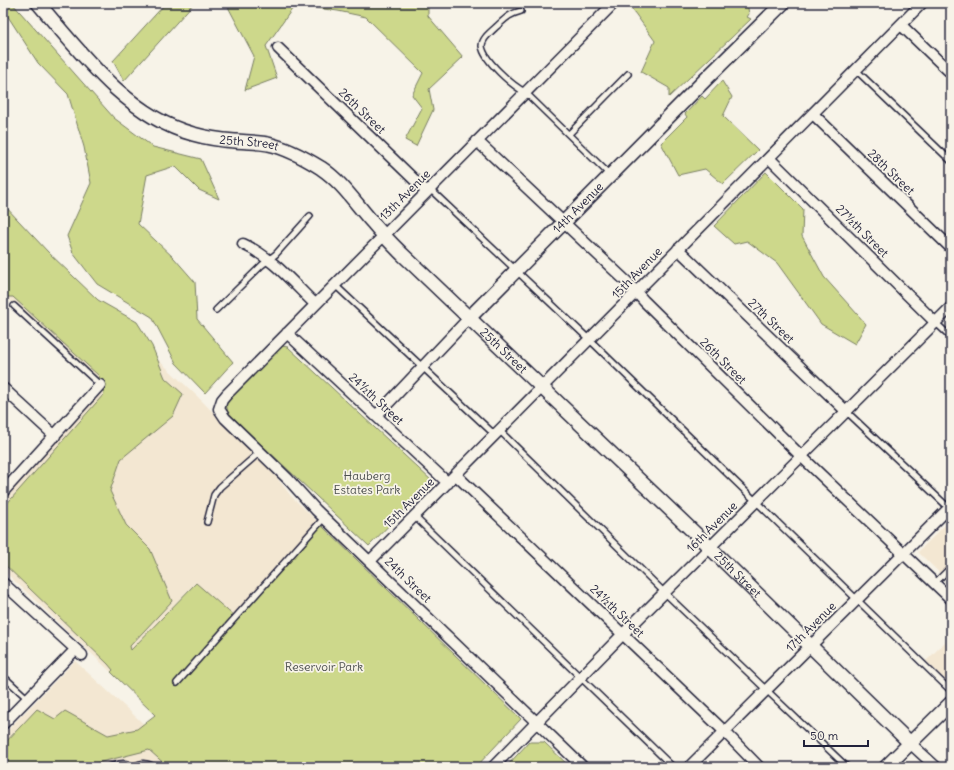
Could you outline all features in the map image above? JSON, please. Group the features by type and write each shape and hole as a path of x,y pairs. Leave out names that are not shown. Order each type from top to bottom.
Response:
{"street":[{"name":"25th Street","path":"38,3 80,52 119,91 141,109 159,120 192,134 218,139 269,144 282,148 321,168 332,177 348,192 384,235 936,767"},
{"name":"13th Avenue","path":"219,409 222,400 227,394 614,3"},
{"name":"14th Avenue","path":"376,416 469,318 783,3"},
{"name":"15th Avenue","path":"370,561 922,3"},
{"path":"901,25 951,74"},
{"name":"26th Street","path":"278,48 428,191"},
{"name":"28th Street","path":"813,114 951,248"},
{"name":"26th Street","path":"477,141 564,222 801,456 951,599"},
{"name":"27½th Street","path":"769,158 936,323"},
{"path":"243,244 255,249 269,260 315,304"},
{"name":"27th Street","path":"678,249 847,412"},
{"name":"16th Avenue","path":"494,767 622,634 665,593 951,307"},
{"name":"24½th Street","path":"288,334 448,483"},
{"path":"4,490 100,386"},
{"path":"3,388 54,436"},
{"name":"24th Street","path":"219,409 225,418 288,479 324,518 583,767"},
{"name":"24½th Street","path":"456,475 759,767"},
{"name":"17th Avenue","path":"689,767 950,507"},
{"path":"3,582 79,652 3,724"},
{"path":"886,767 951,703"}],"lane":[{"path":"521,11 511,13 486,37 482,46 486,58 516,87 525,92 610,175"},
{"path":"856,70 951,161"},
{"path":"569,134 628,74"},
{"path":"428,191 589,340 951,691"},
{"path":"216,310 276,254 310,216"},
{"path":"335,285 423,368 497,433 847,767"},
{"path":"14,306 100,386"},
{"path":"936,323 951,337"},
{"path":"847,412 950,507"},
{"path":"207,522 214,495 220,486 260,452"},
{"path":"415,516 673,767"},
{"path":"177,683 324,518"},
{"path":"935,583 950,569"},
{"path":"3,676 28,699"},
{"path":"109,767 123,763 133,767 147,763 155,767"}],"shaded area":[{"path":"3,215 197,396 274,474 291,496 320,524 235,617 195,583 111,672 3,570 3,500 105,388 3,294"},
{"path":"951,519 951,584 918,552"},
{"path":"951,636 951,684 950,685 926,661"},
{"path":"75,661 148,728 210,767 3,767 3,735"}],"green space":[{"path":"3,3 12,3 114,118 153,147 201,159 219,199 199,190 175,166 147,175 138,224 174,258 195,282 197,319 233,362 205,393 176,363 152,317 97,284 73,253 67,236 91,183 84,147 68,94 38,63 7,15 3,13"},
{"path":"166,3 194,3 124,81 113,61"},
{"path":"226,3 428,3 428,16 463,57 429,89 433,110 416,146 405,140 422,108 412,95 423,73 366,17 338,11 295,5 266,46 277,78 245,90 254,56"},
{"path":"631,3 747,3 749,14 747,17 751,19 669,97 669,88 641,72 655,41 629,5"},
{"path":"722,81 732,97 723,116 758,150 723,184 705,169 678,175 661,143 687,117 685,114 702,96 705,99"},
{"path":"766,172 803,209 802,236 824,277 866,324 855,344 821,324 777,263 747,241 734,244 714,226"},
{"name":"Reservoir Park","path":"3,204 48,252 98,300 137,322 152,346 165,378 183,394 173,416 121,459 110,491 126,525 150,549 172,601 130,646 131,650 196,583 235,617 320,524 521,719 476,767 168,767 149,750 81,767 3,767 3,745 37,709 55,719 65,711 108,735 137,729 155,715 111,672 113,670 108,664 3,563 3,508 104,394 99,376 13,297 3,297"},
{"name":"Hauberg Estates Park","path":"282,346 288,347 432,481 369,546 228,413 226,403"},
{"path":"529,742 544,742 570,767 506,767"}]}
